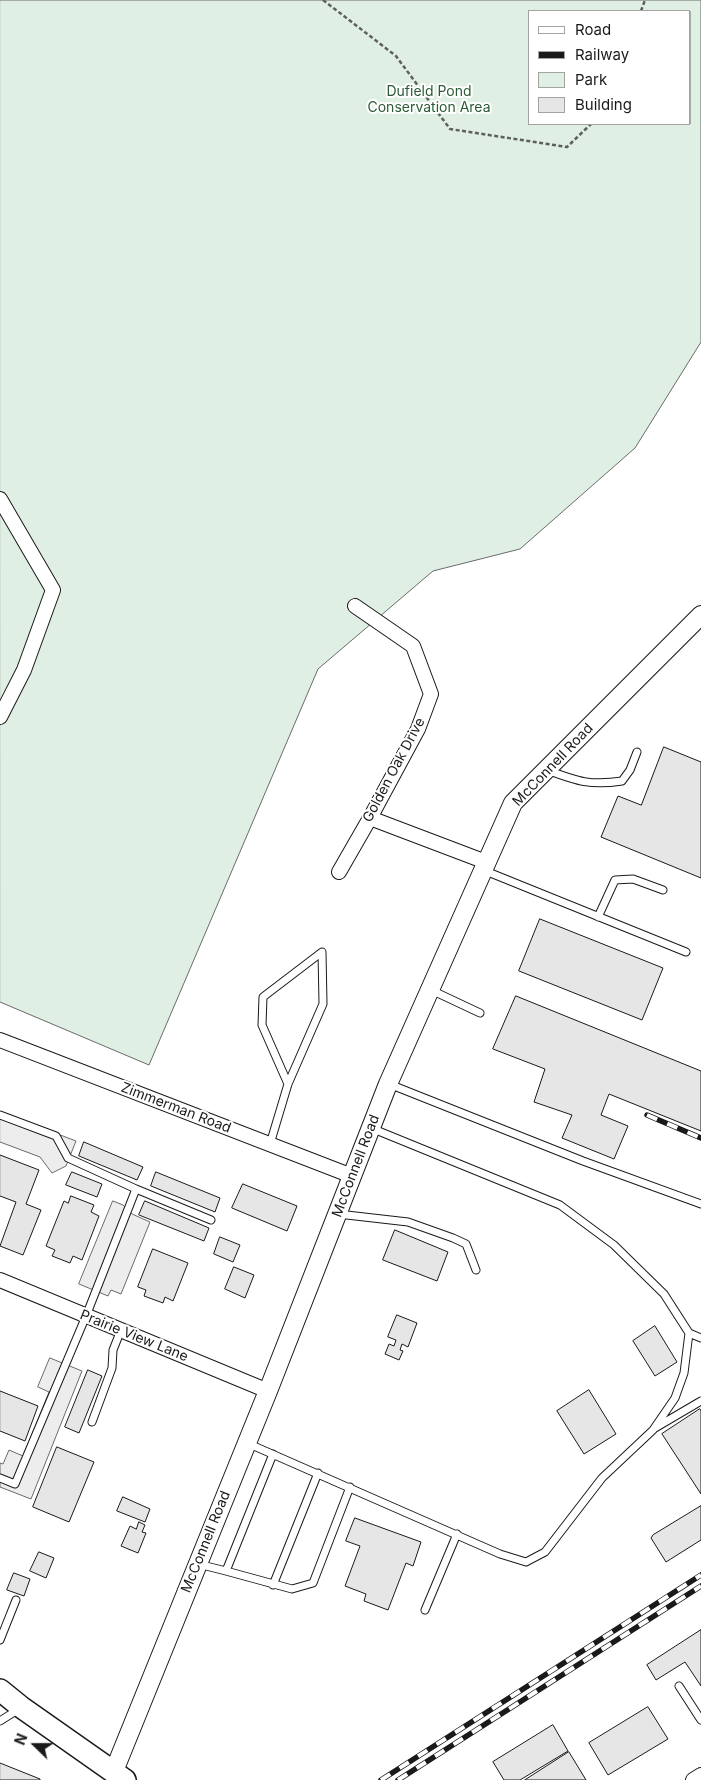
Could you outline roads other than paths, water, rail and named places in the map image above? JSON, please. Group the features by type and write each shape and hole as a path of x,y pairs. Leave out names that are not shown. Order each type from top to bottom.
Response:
{"main road":[{"path":"0,1690 116,1777"}],"street":[{"path":"0,499 53,590 24,670 0,717"},
{"name":"Golden Oak Drive","path":"338,872 370,818 418,729 431,694 413,646 355,606"},
{"name":"McConnell Road","path":"116,1777 197,1564 268,1391 388,1084 513,803 701,615"},
{"path":"370,818 484,866"},
{"name":"Zimmerman Road","path":"0,1040 352,1176"},
{"name":"Prairie View Lane","path":"0,1280 268,1391"}],"lane":[{"path":"547,770 583,783 603,784 622,781 630,770 636,752"},
{"path":"484,866 598,917 686,952"},
{"path":"598,917 615,880 634,879 663,890"},
{"path":"270,1144 288,1084 323,1004 322,952 263,998 262,1025 288,1084"},
{"path":"431,990 480,1013"},
{"path":"388,1084 574,1157 701,1204"},
{"path":"0,1114 56,1136 68,1158 211,1220"},
{"path":"371,1128 560,1205 614,1245 664,1294 689,1333 701,1338"},
{"path":"0,1478 15,1484 86,1316 136,1189"},
{"path":"337,1214 408,1222 453,1238 466,1244 476,1270"},
{"path":"92,1422 112,1368 113,1350 121,1330"},
{"path":"247,1442 500,1554 526,1562 545,1552 602,1478 652,1430 675,1398 684,1373 689,1333"},
{"path":"652,1430 701,1401"},
{"path":"226,1571 273,1454"},
{"path":"273,1585 318,1472"},
{"path":"197,1564 292,1589 313,1583 350,1487"},
{"path":"424,1610 457,1534"},
{"path":"0,1640 16,1600"},
{"path":"679,1686 701,1720"},
{"path":"0,1721 22,1707"}],"railway":[{"path":"647,1115 701,1138"},
{"path":"381,1780 701,1575"},
{"path":"398,1780 701,1586"}],"park label":[{"name":"Dufield Pond Conservation Area","path":"429,100"}]}
